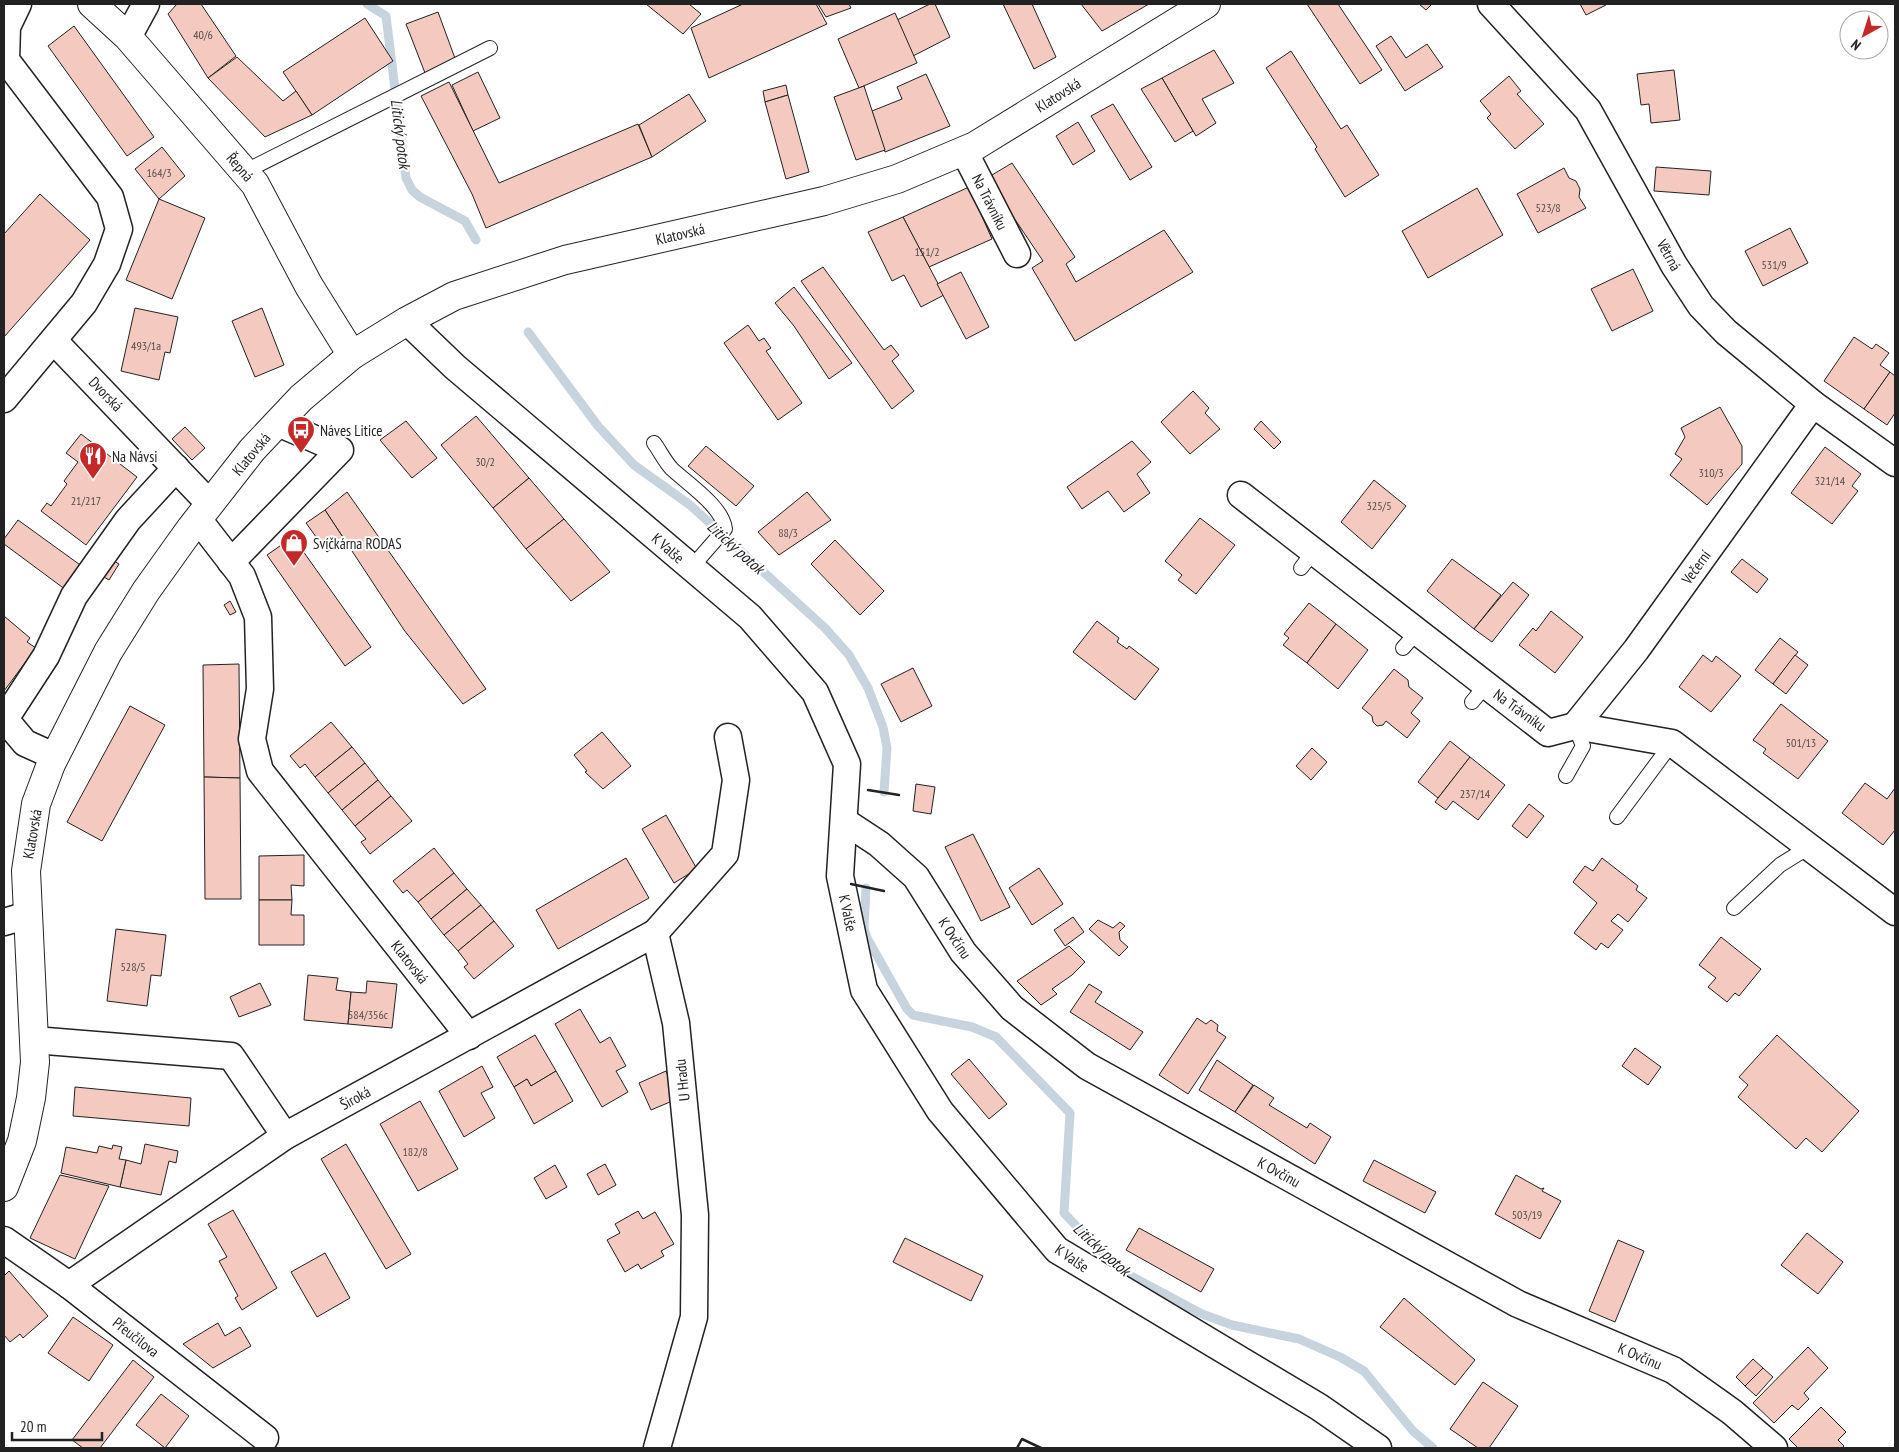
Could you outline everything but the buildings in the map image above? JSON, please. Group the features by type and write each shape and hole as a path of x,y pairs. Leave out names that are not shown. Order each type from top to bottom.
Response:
{"main road":[{"name":"Řepná","path":"92,4 128,37 255,184 309,286 352,355"},
{"name":"Klatovská","path":"4,1187 22,1141 32,1098 35,1062 34,1040 16,918 26,871 36,804 54,756 108,652 146,591 252,450 328,373 352,355 407,321 454,296 564,260 824,201 897,179 964,151 1206,4"}],"street":[{"path":"4,399 54,341 89,295 107,264 119,229 110,197 5,59 8,27 18,4"},
{"path":"128,37 146,4"},
{"name":"Větrná","path":"1491,4 1588,110 1674,265 1701,306 1726,332 1813,404 1895,463"},
{"name":"Na Trávníku","path":"964,151 1017,254"},
{"name":"K Valše","path":"407,321 455,367 700,558 815,692 847,764 840,876 864,990 940,1111 1057,1250 1319,1407 1378,1448"},
{"name":"Dvorská","path":"54,341 176,468 204,512"},
{"name":"Večerní","path":"1575,726 1636,650 1813,404"},
{"path":"231,562 340,450 278,423"},
{"path":"54,756 25,743 4,718 46,656 74,596 128,520 176,468"},
{"name":"Na Trávníku","path":"1242,495 1308,560 1479,694 1548,733 1575,726 1672,744 1895,912"},
{"name":"Klatovská","path":"204,512 231,562 242,576 258,617 260,689 252,739 260,771 469,1036"},
{"path":"655,933 725,854 736,780 728,737"},
{"name":"K Ovčínu","path":"844,821 880,844 916,877 963,952 1012,1008 1087,1066 1518,1304 1673,1370 1732,1412 1774,1448"},
{"name":"Široká","path":"69,1285 285,1136 655,933"},
{"name":"U Hradu","path":"655,933 676,1023 695,1216 694,1317 657,1448"},
{"path":"34,1040 231,1056 285,1136"},
{"name":"Přeučilova","path":"4,1240 69,1285 266,1438"}],"lane":[{"path":"244,172 490,48"},
{"path":"654,443 670,467 714,507 724,522 725,529 700,558"},
{"path":"1566,776 1583,746 1575,726"},
{"path":"1617,816 1672,744"},
{"path":"1734,908 1780,865 1809,847"}],"waterway":[{"name":"Litický potok","path":"367,4 386,16 406,178 412,190 420,197 465,221 476,240"},
{"name":"Litický potok","path":"528,332 598,426 634,465 690,505 825,628 849,655 868,688 883,727 887,748 884,792"},
{"name":"Litický potok","path":"866,888 864,928 867,938 907,1009 913,1015 972,1027 996,1037 1070,1113 1064,1213 1096,1247 1129,1275 1202,1314 1232,1325 1299,1339 1340,1357 1364,1371 1413,1431 1433,1448"}],"wall":[{"path":"868,790 899,795"},
{"path":"851,884 884,891"},
{"path":"1017,1448 1022,1439 1041,1448"}],"place":[{"name":"Náves Litice","path":"301,454"},
{"name":"Na Návsi","path":"93,480"},
{"name":"Svíčkárna RODAS","path":"294,567"}]}
